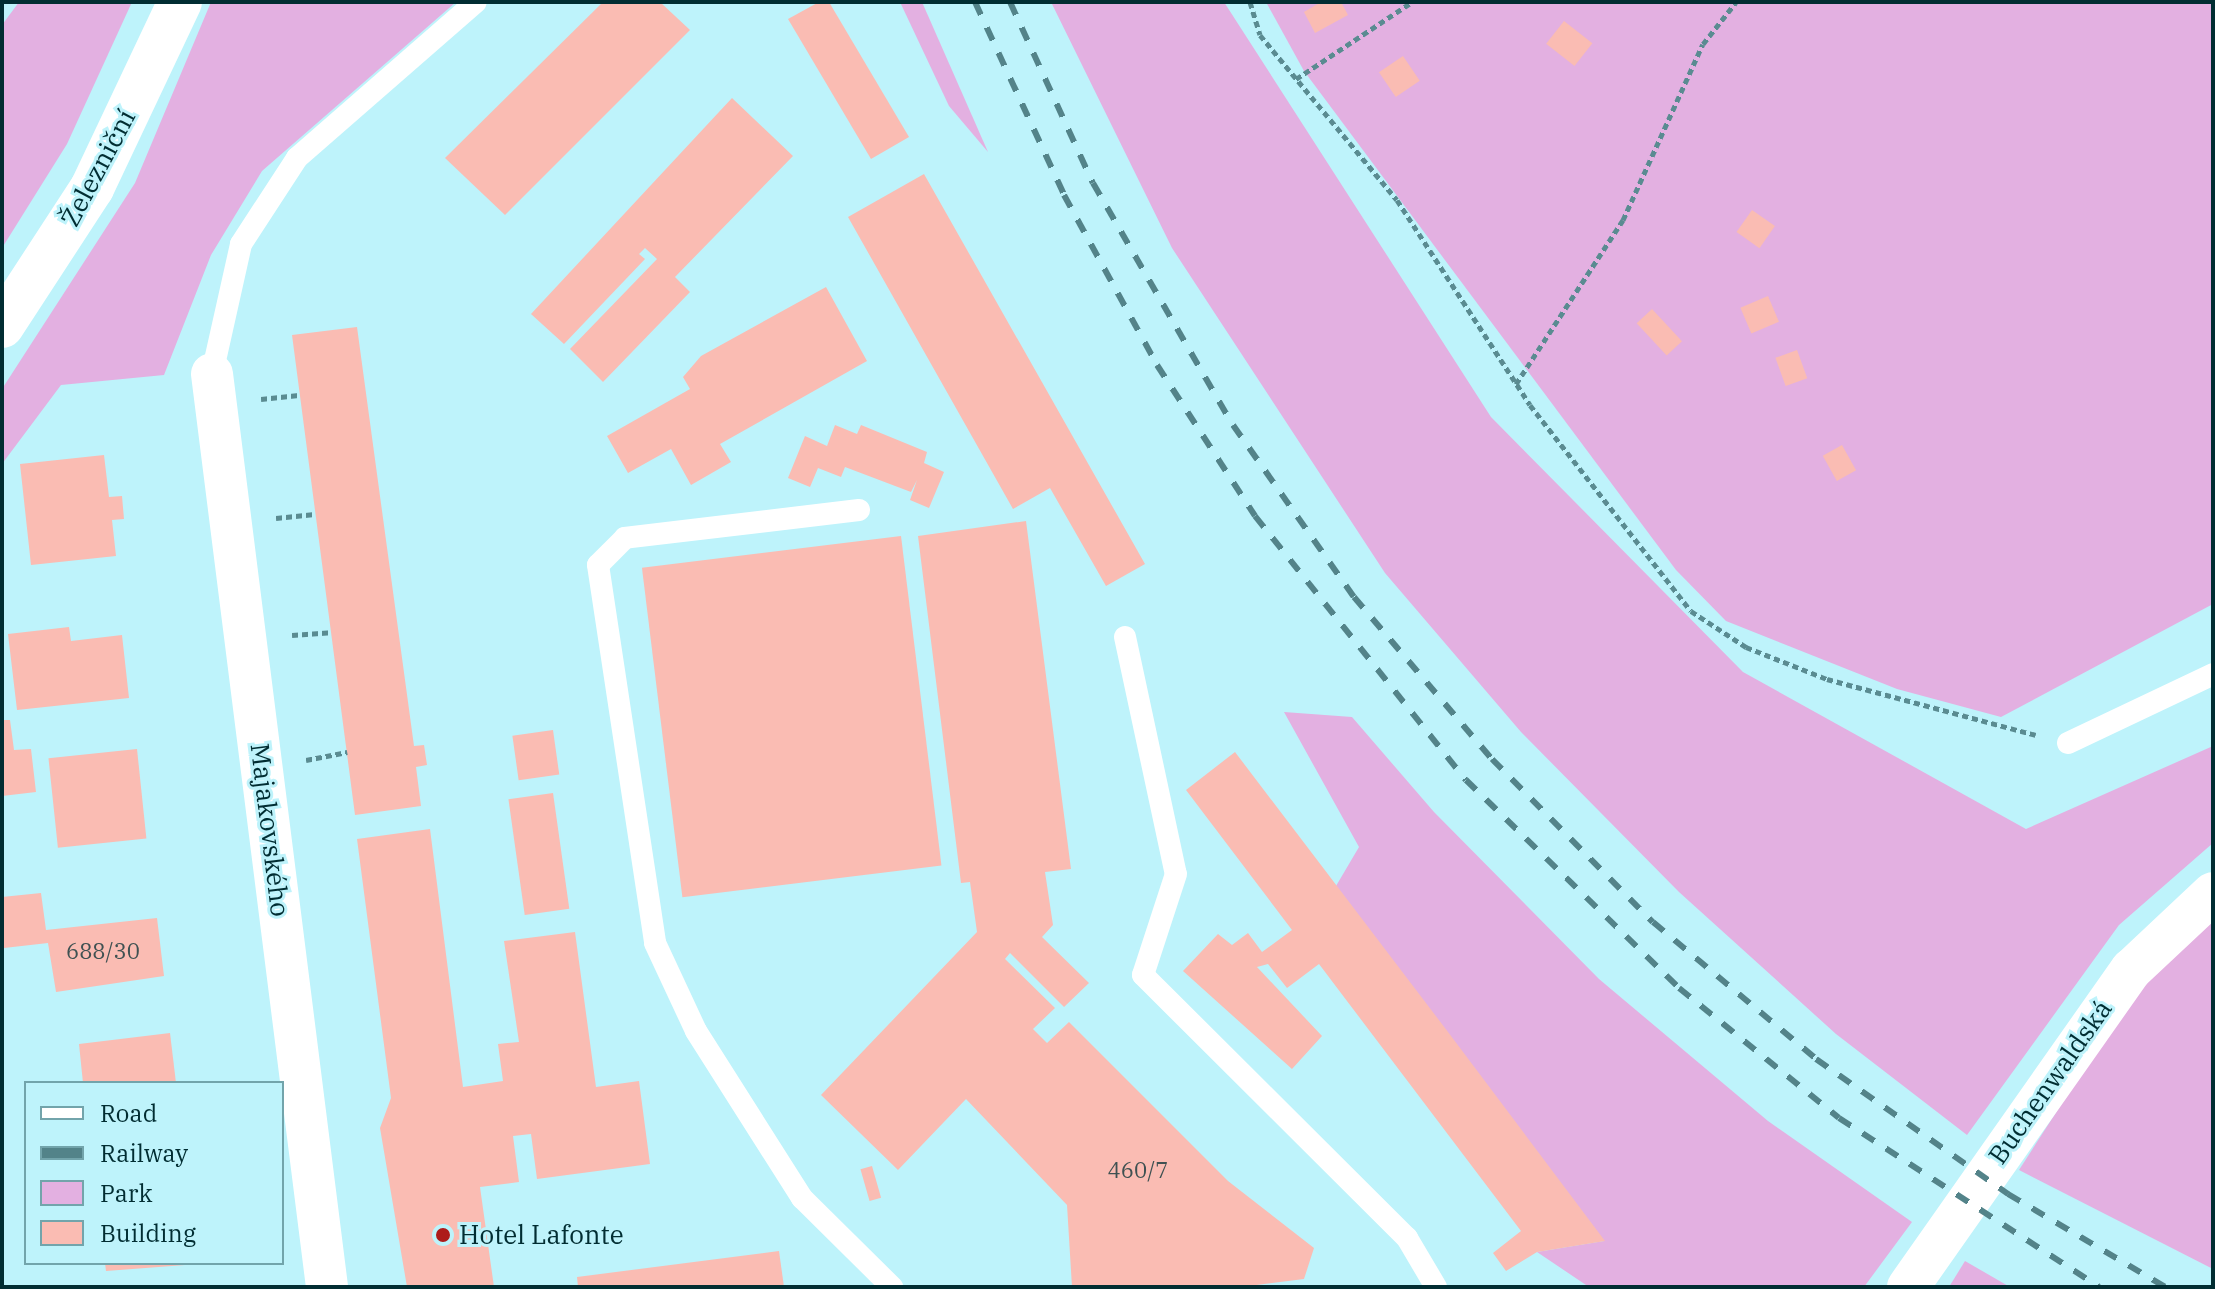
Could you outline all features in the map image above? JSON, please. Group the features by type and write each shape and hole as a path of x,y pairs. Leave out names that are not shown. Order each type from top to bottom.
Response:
{"street":[{"name":"Železniční","path":"2,326 92,188 180,2"},
{"name":"Majakovského","path":"212,374 327,1287"},
{"name":"Buchenwaldská","path":"1908,1287 2056,1069 2131,970 2213,893"}],"lane":[{"path":"212,374 241,244 297,158 476,2"},
{"path":"859,510 625,538 598,565 655,943 696,1031 802,1198 892,1287"},
{"path":"1125,637 1176,874 1143,975 1407,1238 1436,1287"},
{"path":"2068,743 2213,674"}],"path":[{"path":"1250,2 1260,35 1397,200 1516,384 1691,611 1713,625 1827,679 2068,743"},
{"path":"1296,79 1412,2"},
{"path":"1516,384 1623,220 1703,44 1736,2"},
{"path":"260,399 299,395"},
{"path":"276,518 315,514"},
{"path":"292,635 331,632"},
{"path":"306,760 347,752"}],"green space":[{"path":"19,2 132,2 67,144 2,248 2,25"},
{"path":"211,2 456,2 262,171 211,255 164,375 61,385 2,464 2,389 135,183"},
{"path":"900,2 922,2 988,152 949,106"},
{"path":"1051,2 1224,2 1491,417 1743,672 2026,829 2213,746 2213,843 2119,925 1967,1135 1836,1034 1679,892 1521,732 1385,573 1172,248"},
{"path":"1266,2 2213,2 2213,604 2001,717 1897,689 1726,621 1676,570 1304,71"},
{"path":"1284,712 1352,717 1434,812 1599,979 1768,1121 1912,1222 1864,1287 1589,1287 1537,1252 1604,1241 1336,886 1359,847"},
{"path":"2213,919 2213,1269 2019,1170 2138,985"},
{"path":"1965,1261 2010,1287 1949,1287"}],"building":[{"path":"603,2 660,2 690,30 505,215 445,158"},
{"path":"819,2 829,2 909,137 871,159 788,19"},
{"path":"1321,2 1341,2 1348,15 1315,33 1304,12"},
{"path":"1564,21 1592,43 1575,66 1546,44"},
{"path":"1403,56 1420,81 1396,97 1379,72"},
{"path":"732,98 793,156 675,277 690,292 603,382 570,349 657,259 645,248 639,254 645,259 564,344 531,314"},
{"path":"924,174 1145,564 1106,586 1050,488 1013,509 848,217"},
{"path":"1752,210 1775,226 1759,248 1737,232"},
{"path":"826,287 867,361 720,444 731,462 691,485 671,449 628,473 607,436 690,389 683,377 701,356"},
{"path":"1768,296 1779,322 1751,333 1740,308"},
{"path":"1652,309 1682,341 1667,356 1637,323"},
{"path":"357,327 414,746 424,745 427,765 416,767 421,806 355,815 292,335"},
{"path":"1797,350 1807,378 1786,386 1775,358"},
{"path":"835,425 857,434 861,425 927,452 924,463 944,472 929,508 910,500 917,480 911,492 845,467 841,477 818,468 810,487 788,478 805,436 827,446"},
{"path":"1842,445 1856,470 1837,481 1823,456"},
{"path":"104,455 109,497 122,496 124,519 112,520 116,556 31,565 20,464"},
{"path":"1026,521 1071,869 1045,872 1053,925 1042,937 1089,983 1064,1007 1010,953 1005,959 1055,1008 1033,1029 1047,1043 1069,1022 1228,1181 1314,1248 1304,1279 1241,1287 1072,1287 1067,1205 966,1099 898,1170 821,1095 977,932 970,882 961,883 918,536"},
{"path":"901,536 941,866 682,897 642,568"},
{"path":"69,627 71,641 122,635 129,698 17,710 8,634"},
{"path":"2,720 10,720 14,750 31,749 36,792 2,796"},
{"path":"553,730 559,775 519,780 512,736"},
{"path":"137,749 146,839 58,848 48,758"},
{"path":"1235,752 1605,1241 1537,1252 1506,1271 1493,1253 1521,1231 1319,964 1287,988 1268,964 1257,967 1322,1036 1292,1069 1183,971 1218,934 1232,945 1248,933 1262,952 1292,930 1186,790"},
{"path":"553,793 569,909 525,915 508,799"},
{"path":"430,829 463,1087 503,1081 498,1044 519,1042 504,941 575,932 596,1087 639,1081 650,1164 537,1179 531,1134 513,1136 519,1182 480,1187 494,1287 407,1287 380,1128 391,1098 357,839"},
{"path":"41,893 46,930 157,918 164,976 56,992 48,943 4,948 2,897"},
{"path":"170,1033 176,1081 83,1081 79,1044"},
{"path":"872,1166 881,1198 870,1201 860,1169"},
{"path":"779,1251 784,1287 578,1287 577,1277"},
{"path":"105,1265 185,1265 106,1271"}],"railway":[{"path":"975,2 1064,195 1157,365 1255,516 1466,780 1679,988 1839,1118 2099,1287"},
{"path":"1010,2 1093,183 1233,425 1354,597 1492,759 1653,922 1816,1059 2008,1194 2165,1287"}],"place":[{"name":"Hotel Lafonte","path":"443,1235"}]}
